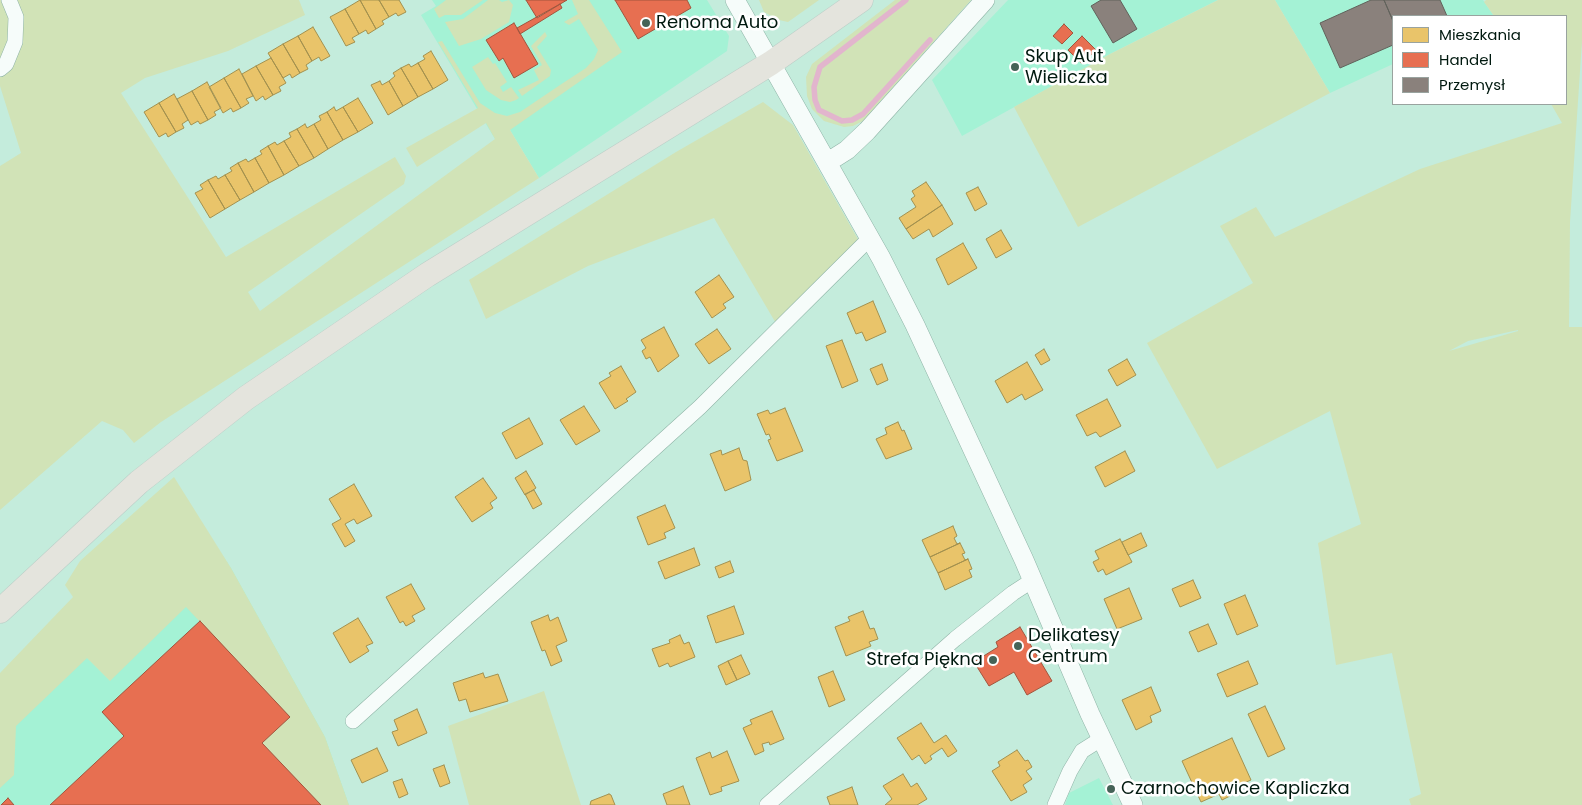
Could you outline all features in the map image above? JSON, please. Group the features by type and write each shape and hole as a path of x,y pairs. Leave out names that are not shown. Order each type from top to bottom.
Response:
{"main road":[{"path":"0,611 139,482 246,398 427,275 771,63 861,0"}],"street":[{"path":"0,69 6,64 15,42 16,17 10,0"},
{"path":"735,0 870,238 952,402 1133,805"},
{"path":"828,162 847,150 867,131 986,0"},
{"path":"353,721 694,412 870,238"},
{"path":"767,805 955,639 1013,593 1033,580"},
{"path":"1055,805 1070,771 1082,751 1102,739"}],"shaded area":[{"path":"0,0 299,0 305,15 228,51 145,78 121,93 226,257 395,157 406,176 404,184 248,292 260,311 495,139 486,123 417,167 406,148 478,108 438,42 442,41 480,103 495,113 507,116 520,112 586,68 594,59 598,50 579,19 569,25 564,22 578,14 572,0 589,0 622,52 510,130 539,178 161,422 134,443 123,430 102,421 0,510 0,166 21,153 0,86"},
{"path":"432,0 707,0 729,36 727,51 539,178 510,130 495,139 421,15 436,6"},
{"path":"446,0 483,0 461,15 445,15 439,18 434,9"},
{"path":"488,0 499,0 502,2 509,0 513,5 509,22 481,39 459,46 445,22 463,19"},
{"path":"759,0 819,0 788,22 779,20 764,12"},
{"path":"895,0 971,0 863,121 853,126 844,127 824,121 812,109 807,96 806,77 812,64"},
{"name":"Skup Aut Wieliczka","path":"1008,0 1218,0 1110,54 962,136 932,80"},
{"path":"1218,0 1275,0 1330,93 1078,227 1014,107 1110,54"},
{"path":"1275,0 1483,0 1493,15 1392,15 1392,64 1330,93"},
{"path":"1486,0 1582,0 1582,41 1570,222 1569,327 1582,327 1582,805 1411,805 1409,799 1421,794 1392,653 1336,665 1318,543 1361,524 1330,411 1217,469 1147,343 1253,283 1220,226 1256,207 1275,237 1420,169 1562,123 1552,105 1567,105 1567,15 1493,15 1484,2","holes":["1518,330 1518,331 1449,351 1468,341"]},
{"path":"545,32 547,36 537,47 551,70 550,76 522,96 518,90 539,80 534,70 542,65 531,46"},
{"path":"488,57 493,64 495,63 507,82 500,87 503,92 511,87 519,98 510,102 501,100 486,90 472,67"},
{"path":"763,102 793,125 859,241 777,325 714,218 588,266 486,319 469,280 676,152"},
{"path":"174,477 231,568 325,737 349,805 321,805 262,743 290,717 186,607 110,681 87,658 16,726 14,775 0,788 0,673 73,597 65,585 80,561"},
{"path":"202,525 231,568 325,737 349,805 0,805 0,719"},
{"path":"544,691 581,805 469,805 448,726"},
{"path":"1099,778 1113,805 1065,805 1069,793"}],"building: Mieszkania":[{"path":"360,0 376,29 368,34 366,30 359,34 345,9"},
{"path":"360,0 379,0 389,17 382,21 384,24 376,29"},
{"path":"379,0 399,0 406,12 398,16 396,13 389,17"},
{"path":"345,9 359,34 352,38 355,42 346,46 330,17"},
{"path":"313,27 330,56 321,61 319,57 312,61 298,36"},
{"path":"298,36 312,61 306,65 308,69 300,73 283,44"},
{"path":"283,44 300,73 292,78 290,74 283,78 268,53"},
{"path":"431,51 448,80 433,89 418,63 425,59 423,56"},
{"path":"271,58 286,83 279,87 281,91 273,95 256,66"},
{"path":"418,63 433,89 418,97 401,68 409,64 411,67"},
{"path":"256,66 273,95 265,100 263,96 256,101 242,74"},
{"path":"401,68 418,97 403,106 389,81 395,76 393,73"},
{"path":"239,69 253,96 246,99 249,103 241,108 224,78"},
{"path":"224,78 241,108 233,112 231,108 223,113 209,87"},
{"path":"380,81 382,85 389,81 403,106 388,115 371,85"},
{"path":"207,82 221,108 214,112 216,115 208,120 192,91"},
{"path":"192,91 208,120 200,124 198,121 191,125 177,99"},
{"path":"174,94 188,120 182,124 184,128 176,132 159,103"},
{"path":"358,98 373,123 358,132 343,107"},
{"path":"159,103 176,132 168,137 166,133 159,137 144,112"},
{"path":"334,107 336,111 343,107 358,132 343,140 327,112"},
{"path":"327,112 343,140 328,149 314,124 321,120 319,116"},
{"path":"305,124 307,128 314,124 328,149 314,158 297,129"},
{"path":"297,129 314,158 299,166 284,141 291,137 289,133"},
{"path":"284,141 299,166 284,175 268,146 275,142 277,145"},
{"path":"268,146 284,175 269,183 255,158 262,154 260,151"},
{"path":"255,158 269,183 254,192 238,163 246,159 248,162"},
{"path":"238,163 254,192 240,200 225,175 232,171 230,168"},
{"path":"225,175 240,200 225,209 208,180 216,176 218,179"},
{"path":"208,180 225,209 210,218 195,193 203,189 200,185"},
{"path":"926,182 942,205 906,229 899,218 916,207 911,199 915,196 912,191"},
{"path":"978,187 987,204 975,211 966,193"},
{"path":"942,205 953,224 933,237 929,229 913,239 906,229"},
{"path":"1001,230 1012,249 996,258 986,239"},
{"path":"963,243 977,268 948,285 936,259"},
{"path":"719,275 734,297 723,304 726,308 712,318 695,292"},
{"path":"873,301 886,332 866,341 862,332 856,334 847,313"},
{"path":"664,327 679,356 658,372 650,357 646,359 642,351 646,348 641,340"},
{"path":"717,329 731,349 709,364 695,344"},
{"path":"842,340 858,381 842,388 826,346"},
{"path":"1044,349 1050,360 1041,365 1035,355"},
{"path":"1127,359 1136,375 1117,386 1108,370"},
{"path":"1027,362 1043,390 1025,400 1022,394 1007,403 995,381"},
{"path":"882,364 888,380 877,385 870,369"},
{"path":"621,366 636,392 626,399 628,401 615,409 599,383 611,376 609,373"},
{"path":"1107,399 1121,426 1100,437 1096,432 1087,436 1076,415"},
{"path":"584,406 600,431 576,445 560,420"},
{"path":"785,408 803,451 777,461 768,440 771,439 769,434 766,435 757,414 768,410 770,414"},
{"path":"529,418 543,444 516,459 502,433"},
{"path":"898,422 902,431 904,430 912,449 886,459 876,439 887,434 885,428"},
{"path":"739,448 743,460 747,461 751,480 725,491 710,454 721,450 722,455"},
{"path":"1125,451 1135,471 1105,487 1095,467"},
{"path":"526,471 536,488 525,495 515,478"},
{"path":"483,478 497,498 490,503 493,508 472,522 455,497"},
{"path":"354,484 372,516 357,524 354,519 345,524 355,541 345,547 332,524 341,519 329,499"},
{"path":"534,490 542,504 533,509 525,494"},
{"path":"665,505 675,528 664,533 666,538 648,545 637,517"},
{"path":"953,526 957,536 954,538 957,544 960,543 930,557 922,540"},
{"path":"1141,533 1147,546 1128,555 1122,542"},
{"path":"1120,539 1132,562 1106,575 1103,569 1098,572 1093,562 1099,559 1095,551"},
{"path":"960,543 965,553 962,554 965,560 968,559 938,573 930,557"},
{"path":"694,548 700,565 665,579 658,562"},
{"path":"968,559 972,569 969,570 972,577 945,590 938,573"},
{"path":"730,561 734,572 719,578 715,567"},
{"path":"1193,580 1201,598 1180,607 1172,589"},
{"path":"411,584 425,609 412,616 415,621 406,626 403,621 400,623 386,597"},
{"path":"1129,588 1142,619 1117,629 1104,599"},
{"path":"1245,595 1258,626 1237,635 1224,604"},
{"path":"734,606 744,634 716,643 707,616"},
{"path":"863,611 870,629 874,628 878,639 869,642 871,646 846,656 835,627 850,621 848,617"},
{"path":"548,615 550,621 558,617 567,641 556,646 562,661 551,666 545,650 542,651 531,622"},
{"path":"358,618 373,643 366,646 369,651 350,663 333,633"},
{"path":"1208,624 1217,644 1198,652 1189,632"},
{"path":"680,635 684,644 689,642 695,657 670,667 668,663 659,667 652,649 670,643 669,640"},
{"path":"741,655 750,674 737,680 728,661"},
{"path":"728,661 737,680 726,685 718,666"},
{"path":"1248,661 1258,684 1227,697 1217,674"},
{"path":"833,671 845,700 829,707 818,677"},
{"path":"483,673 485,678 498,674 508,701 470,712 466,699 459,701 453,683"},
{"path":"1151,687 1161,711 1150,716 1152,722 1136,730 1122,700"},
{"path":"1265,706 1285,749 1268,757 1248,714"},
{"path":"417,709 427,733 398,746 392,732 398,730 394,720"},
{"path":"772,711 784,739 770,745 769,742 762,744 764,751 755,755 743,728 752,724 750,720"},
{"path":"921,723 934,743 946,735 957,751 948,757 942,748 930,756 932,759 925,764 919,755 912,760 897,738"},
{"path":"1232,738 1251,780 1228,790 1230,796 1222,800 1219,794 1201,802 1182,761"},
{"path":"377,748 388,771 362,783 351,760"},
{"path":"1017,750 1025,761 1028,760 1032,767 1026,771 1032,779 1023,785 1027,792 1011,801 992,771 1000,766 998,762"},
{"path":"727,751 739,781 721,787 722,791 710,795 696,758 710,752 712,758"},
{"path":"444,765 450,783 440,787 433,769"},
{"path":"903,774 911,787 917,783 927,799 917,805 885,805 892,799 883,786"},
{"path":"402,779 408,794 399,798 393,782"},
{"path":"683,786 690,805 667,805 663,794"},
{"path":"852,787 858,805 830,805 827,797"},
{"path":"609,794 615,805 590,805 591,801"}],"building: Handel":[{"path":"526,0 567,0 537,18"},
{"name":"Renoma Auto","path":"615,0 687,0 691,8 638,39"},
{"path":"560,4 562,8 520,34 517,28"},
{"path":"514,23 538,64 514,78 503,58 499,61 486,40"},
{"path":"1064,24 1073,33 1062,44 1053,36"},
{"path":"1082,36 1096,50 1082,64 1068,50"},
{"path":"200,621 290,717 262,743 321,805 50,805 124,736 102,712"},
{"path":"1020,627 1052,681 1027,695 1014,672 989,686 974,662 998,647 996,642"},
{"path":"8,798 14,805 1,805"}],"building: Przemysł":[{"path":"1101,0 1120,0 1137,29 1113,43 1091,6"},
{"path":"1371,0 1384,0 1392,19 1392,45 1340,68 1320,23"},
{"path":"1384,0 1440,0 1447,15 1392,15 1392,19"}],"waterway":[{"path":"906,0 820,67 814,87 815,100 819,110 842,121 852,120 863,114 930,40"}],"place":[{"name":"Renoma Auto","path":"646,23"},
{"name":"Skup Aut Wieliczka","path":"1015,67"},
{"name":"Delikatesy Centrum","path":"1018,646"},
{"name":"Strefa Piękna","path":"993,660"},
{"name":"Czarnochowice Kapliczka","path":"1111,789"}]}
